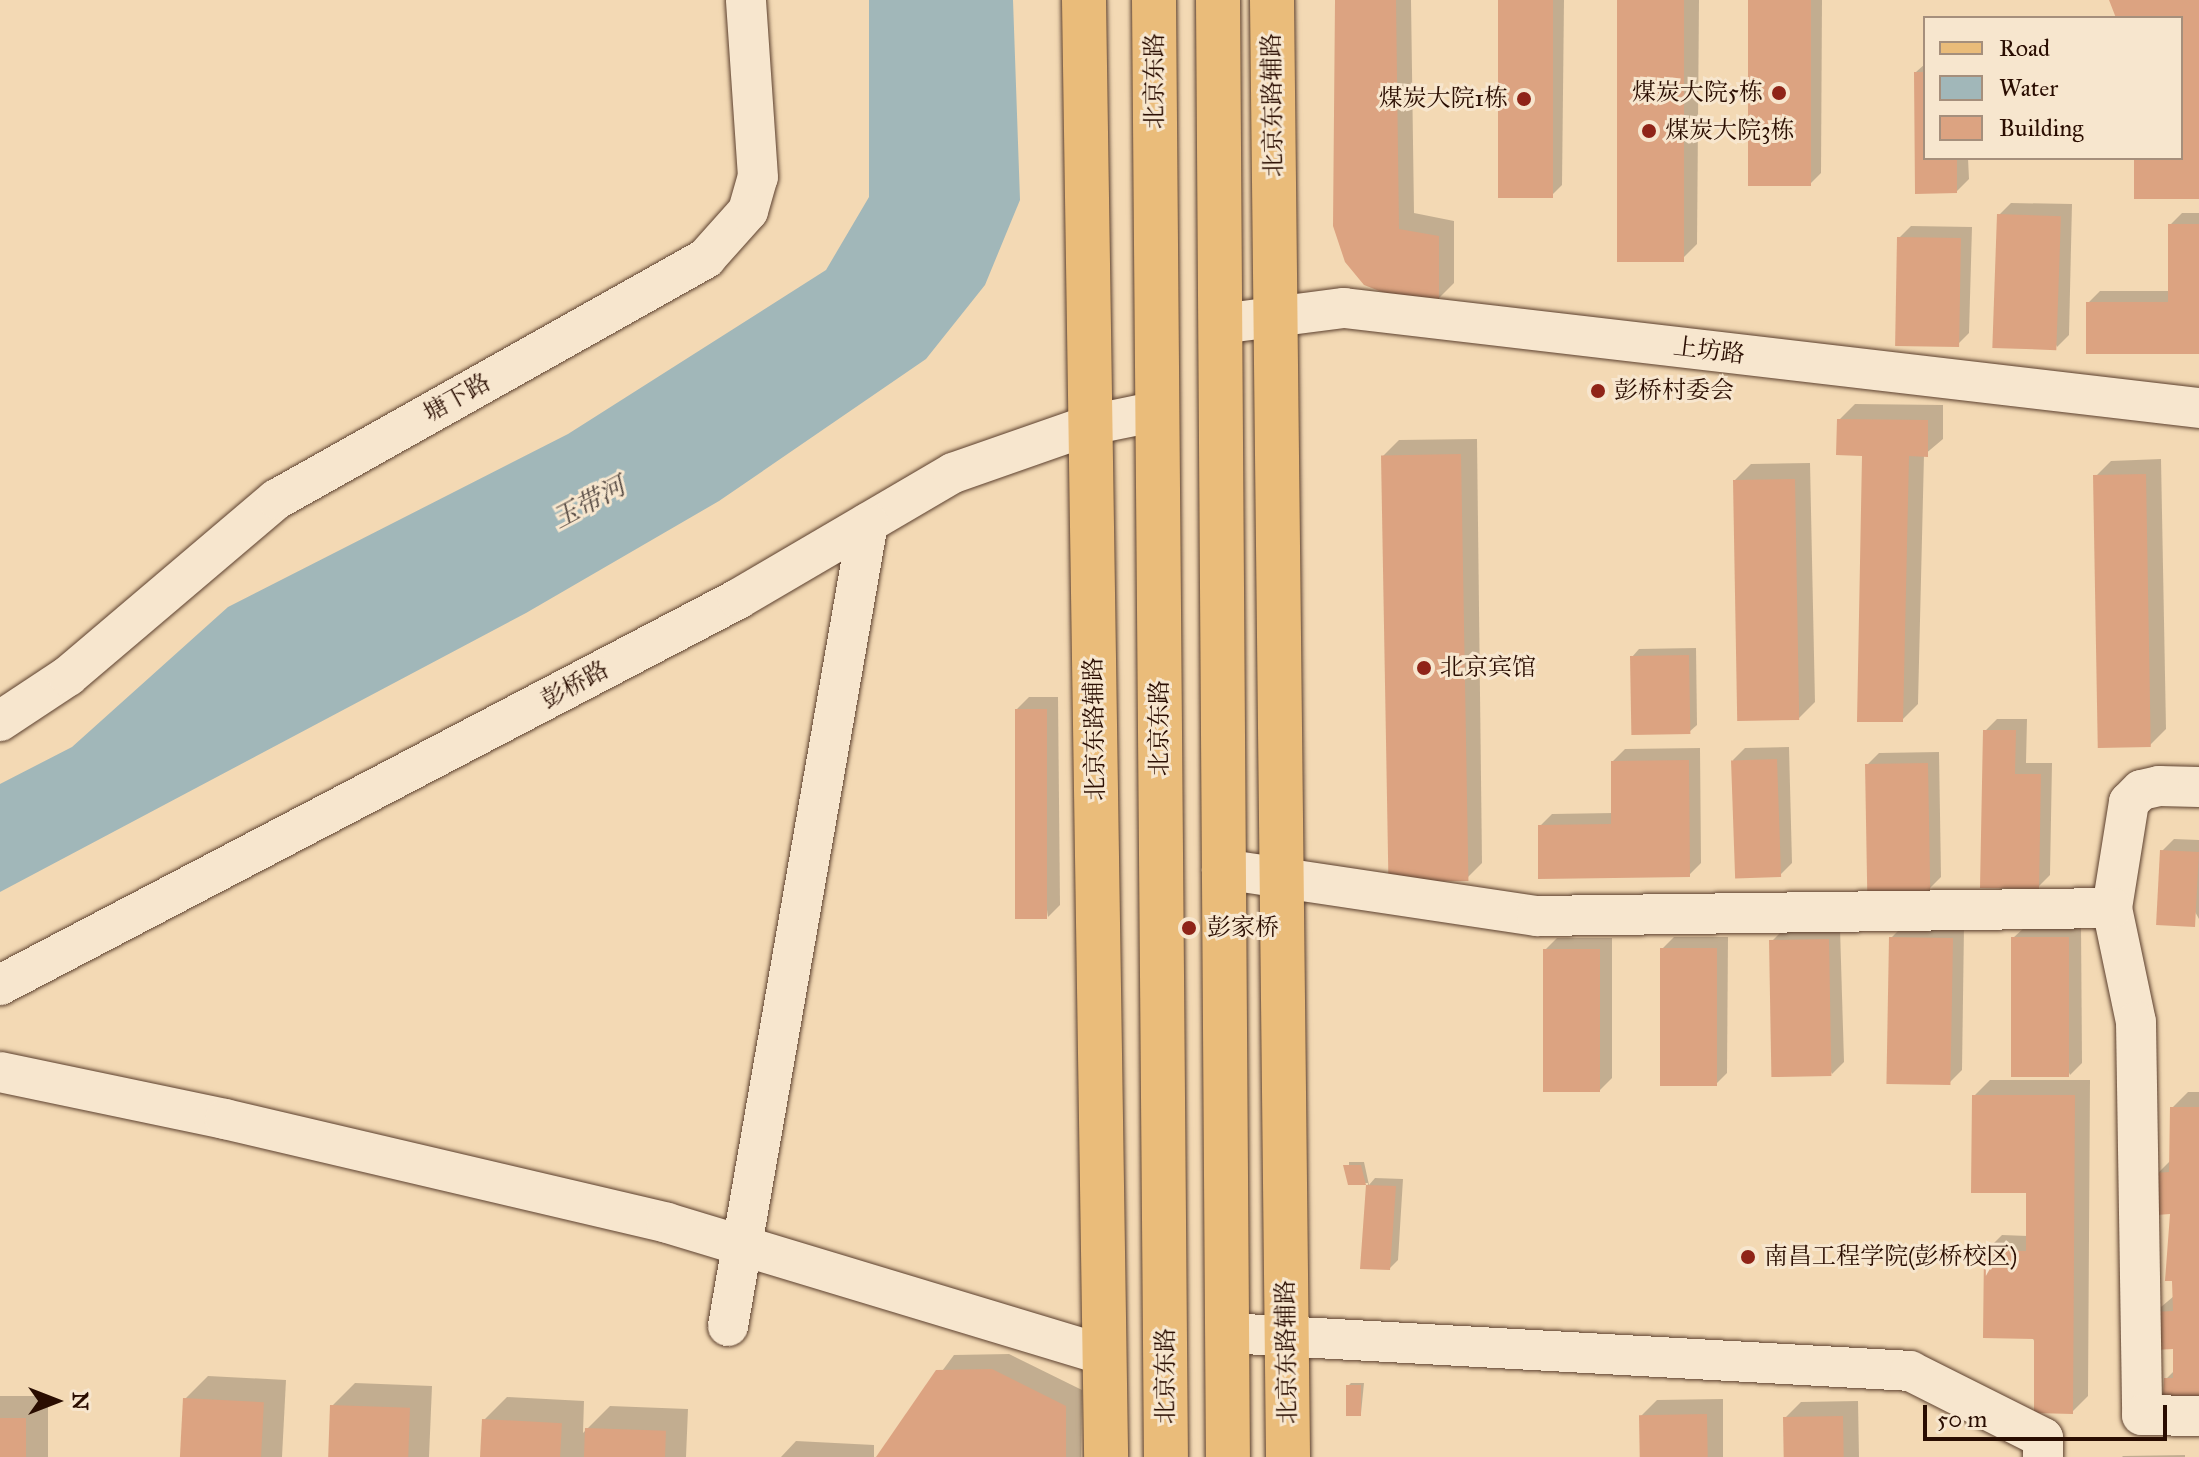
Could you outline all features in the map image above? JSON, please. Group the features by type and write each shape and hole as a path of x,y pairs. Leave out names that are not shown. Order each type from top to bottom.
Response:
{"main road":[{"name":"北京东路辅路","path":"1084,0 1106,1457"},
{"name":"北京东路","path":"1154,0 1166,1457"},
{"path":"1218,0 1228,1457"},
{"name":"北京东路辅路","path":"1272,0 1288,1457"}],"street":[{"name":"塘下路","path":"0,721 68,676 277,499 706,258 748,211 758,177 746,0"},
{"name":"上坊路","path":"1220,324 1344,308 2199,408"},
{"name":"彭桥路","path":"0,985 738,599 953,473 1090,425 1158,411"},
{"path":"728,1326 868,523"},
{"path":"2199,787 2150,788 2129,802 2112,908 2136,1022 2142,1415 2199,1416"},
{"path":"1222,869 1537,916 2112,908"},
{"path":"0,1072 241,1122 667,1223 1105,1355"},
{"path":"1227,1333 1910,1371 2043,1438 2043,1457"}],"water":[{"name":"玉带河","path":"869,0 1013,0 1020,200 985,285 926,359 719,501 526,613 0,892 0,784 72,747 228,607 568,434 826,270 869,197"}],"building":[{"path":"1335,0 1396,0 1399,229 1439,236 1439,301 1403,300 1364,285 1345,262 1333,226"},
{"name":"煤炭大院1栋","path":"1498,0 1553,0 1553,198 1498,198"},
{"name":"煤炭大院3栋","path":"1617,0 1684,0 1684,262 1617,262"},
{"name":"煤炭大院5栋","path":"1748,0 1811,0 1811,186 1748,186"},
{"path":"2109,0 2199,0 2199,199 2134,199 2134,160 2183,160 2183,16 2115,16"},
{"path":"1914,72 1923,72 1923,160 1957,160 1957,193 1915,194"},
{"path":"1997,214 2061,216 2056,350 1992,348"},
{"path":"2168,224 2199,224 2199,354 2086,354 2086,302 2168,302"},
{"path":"1897,237 1961,238 1959,347 1895,346"},
{"path":"1837,419 1928,420 1928,457 1909,456 1903,722 1857,722 1862,456 1836,455"},
{"name":"北京宾馆","path":"1461,454 1468,881 1388,882 1381,455"},
{"path":"2146,474 2151,747 2098,748 2093,475"},
{"path":"1795,479 1799,720 1737,721 1733,480"},
{"path":"1689,655 1690,734 1631,735 1630,656"},
{"path":"1015,709 1047,709 1047,919 1015,919"},
{"path":"1983,730 2016,730 2015,774 2041,774 2039,889 1980,888"},
{"path":"1777,759 1781,877 1735,879 1731,761"},
{"path":"1689,760 1690,877 1538,879 1538,825 1611,824 1611,761"},
{"path":"1928,763 1930,891 1867,892 1865,764"},
{"path":"2160,850 2199,852 2195,927 2156,925"},
{"path":"1889,937 1953,938 1950,1085 1886,1084"},
{"path":"2011,937 2069,937 2069,1077 2011,1077"},
{"path":"1829,939 1831,1076 1771,1077 1769,940"},
{"path":"1660,948 1717,948 1717,1086 1660,1086"},
{"path":"1543,949 1600,949 1600,1092 1543,1092"},
{"path":"1972,1095 2075,1095 2073,1414 2034,1413 2034,1339 1983,1338 1984,1250 2026,1251 2026,1193 1971,1193"},
{"path":"2170,1107 2199,1107 2199,1397 2163,1397 2164,1378 2173,1378 2173,1349 2154,1350 2153,1312 2173,1311 2172,1281 2165,1281 2170,1214 2156,1215 2155,1173 2169,1172"},
{"path":"1343,1165 1361,1165 1366,1185 1348,1185"},
{"path":"1366,1185 1396,1186 1390,1270 1360,1269"},
{"path":"992,1369 1066,1406 1066,1457 876,1457 936,1370"},
{"path":"1346,1385 1361,1385 1361,1416 1346,1416"},
{"path":"183,1398 264,1402 261,1457 180,1457"},
{"path":"330,1405 410,1408 408,1457 328,1457"},
{"path":"1707,1414 1708,1457 1640,1457 1639,1415"},
{"path":"1843,1416 1844,1457 1784,1457 1783,1417"},
{"path":"0,1418 26,1418 26,1457 0,1457"},
{"path":"482,1419 562,1423 560,1457 480,1457"},
{"path":"585,1428 666,1431 665,1457 584,1457"}],"place":[{"name":"煤炭大院5栋","path":"1779,93"},
{"name":"煤炭大院1栋","path":"1524,99"},
{"name":"煤炭大院3栋","path":"1649,131"},
{"name":"彭桥村委会","path":"1598,391"},
{"name":"北京宾馆","path":"1424,668"},
{"name":"彭家桥","path":"1189,928"},
{"name":"南昌工程学院(彭桥校区)","path":"1748,1257"}]}
